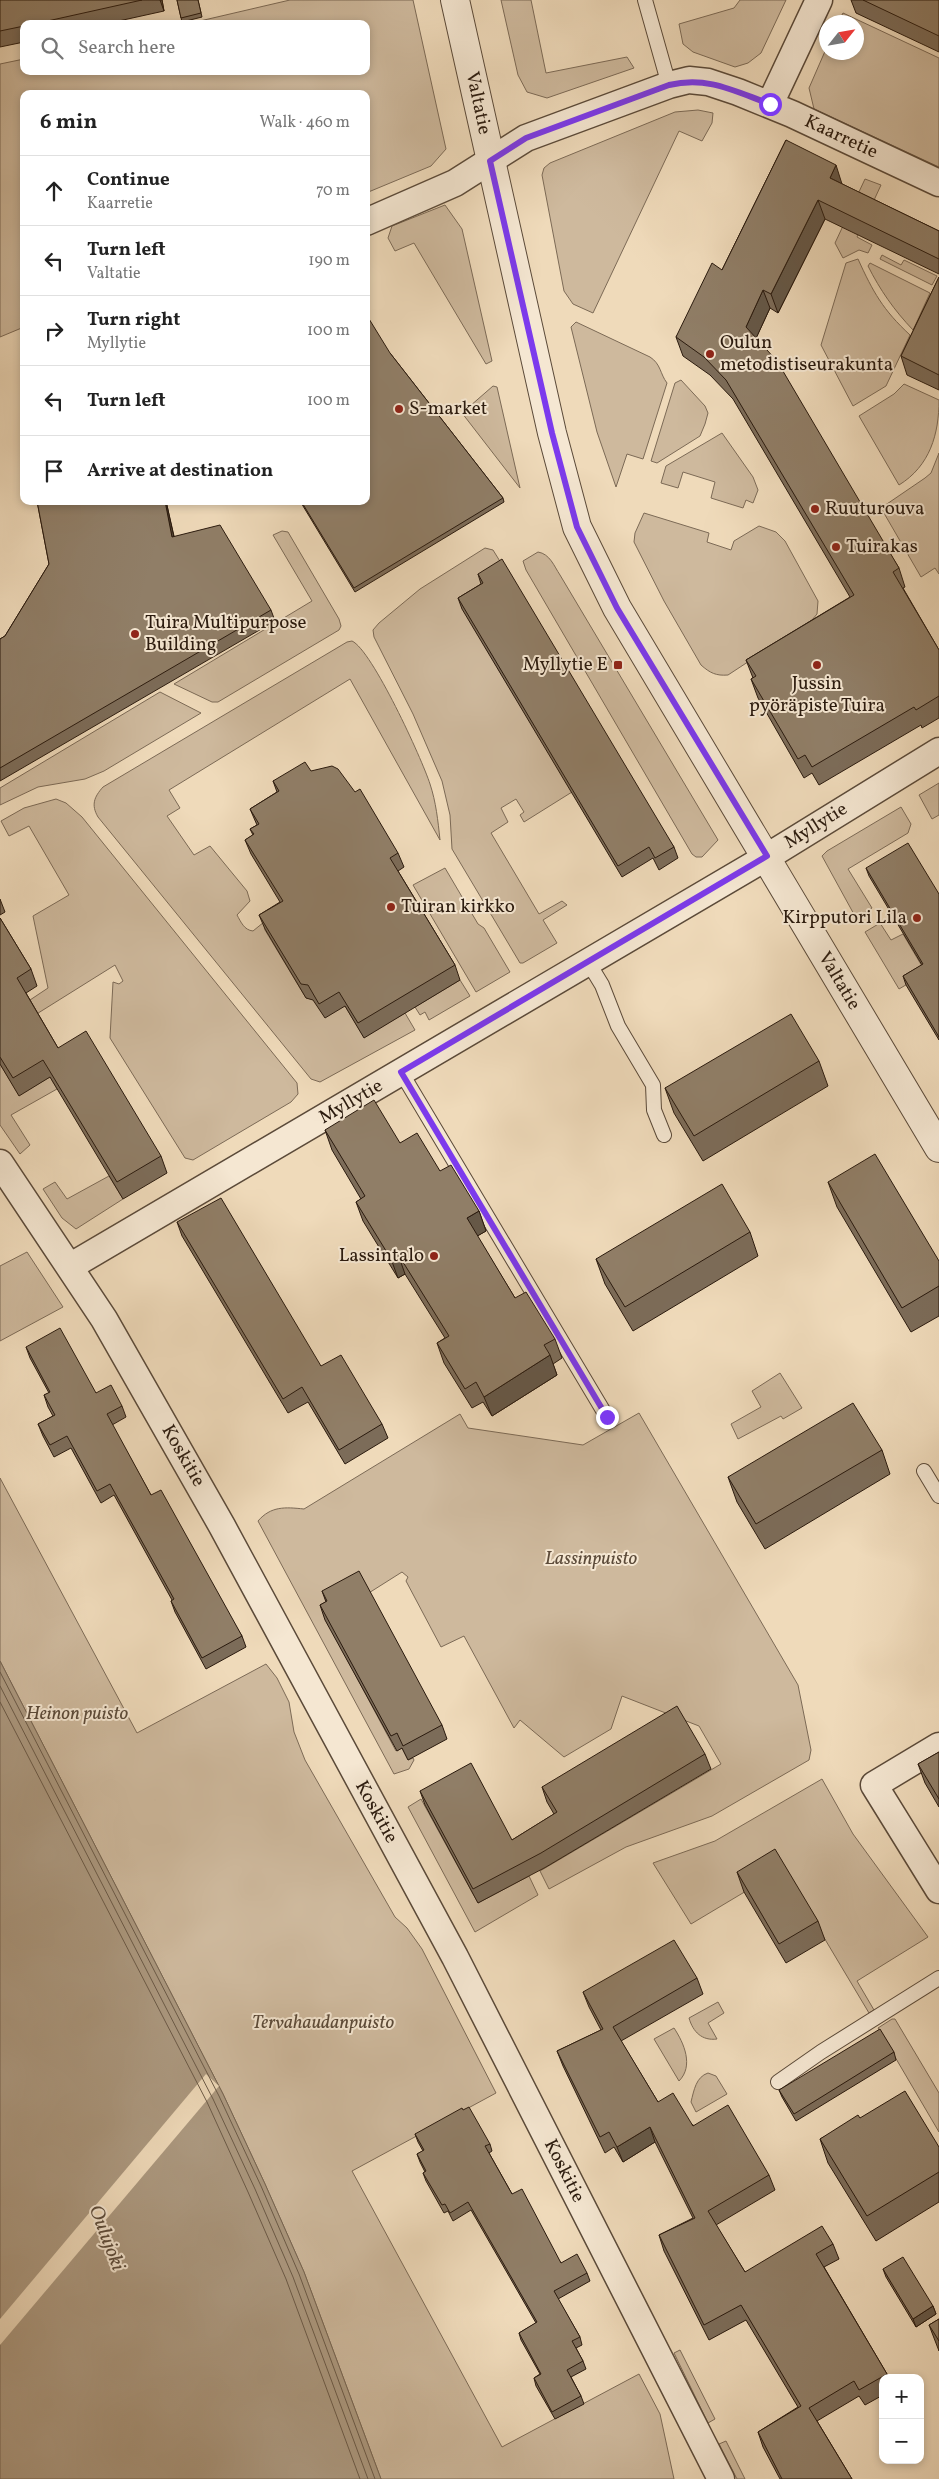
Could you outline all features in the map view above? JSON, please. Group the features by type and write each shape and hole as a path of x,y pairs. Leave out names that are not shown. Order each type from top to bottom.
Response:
{"street":[{"name":"Valtatie","path":"455,0 552,433 577,527 617,608 767,856 939,1148"},
{"path":"770,104 819,0"},
{"name":"Kaarretie","path":"370,220 455,183 526,138 669,85 689,80 708,82 770,104 939,183"},
{"name":"Myllytie","path":"71,1266 767,856 939,751"},
{"name":"Koskitie","path":"0,1163 71,1266 104,1319 222,1526 455,1957 721,2479"},
{"path":"939,1746 874,1785 939,1890"}],"lane":[{"path":"645,0 669,85"},
{"path":"588,962 602,985 618,1026 653,1085 654,1110 664,1135"},
{"path":"401,1072 607,1417"},
{"path":"924,1471 939,1496"},
{"path":"778,2082 821,2052 939,1978"}],"green space":[{"path":"290,0 413,0 446,149 431,166 370,191 370,90 20,90 20,329 0,337 0,64 20,60 20,75 370,75 370,20 204,20"},
{"path":"501,0 531,0 546,73 627,57 634,68 547,98 527,92 518,75"},
{"path":"740,0 786,0 761,53 748,63 735,67 693,52 683,44 679,24 734,8"},
{"path":"864,23 939,58 939,167 814,109 809,88 821,60 864,60"},
{"path":"698,110 713,113 712,123 702,141 679,131 593,313 573,304 564,291 542,175 544,168 550,163 675,112"},
{"path":"865,179 881,185 857,237 872,245 868,253 859,250 843,258 835,243"},
{"path":"445,205 462,229 492,361 486,364 414,243 395,251 388,238 392,226"},
{"path":"882,255 901,265 904,260 937,276 932,285 880,259"},
{"path":"858,259 879,300 910,335 886,386 853,406 821,345 846,263"},
{"path":"870,263 930,293 913,330 883,292 868,266"},
{"path":"576,322 650,357 658,366 667,383 643,459 627,454 616,487 597,432 571,327"},
{"path":"681,380 705,406 708,413 705,424 700,436 657,463 651,461 675,383"},
{"path":"904,384 939,400 939,413 935,437 925,459 910,477 899,485 859,416 894,394"},
{"path":"493,386 497,387 520,488 462,413"},
{"path":"722,433 753,477 758,490 753,503 746,500 743,508 711,498 715,482 683,472 678,488 661,483 666,466"},
{"path":"939,453 939,574 935,568 921,577 881,508 931,473"},
{"path":"644,513 709,533 707,542 731,550 734,541 759,526 776,532 785,541 818,601 817,614 812,620 728,675 710,672 701,665 664,601 634,542 635,533"},
{"path":"282,531 288,532 339,619 341,626 339,630 218,702 212,702 174,684 312,601 273,535"},
{"path":"485,548 493,550 506,571 572,792 524,822 520,815 524,812 516,799 501,808 508,822 491,833 539,914 562,901 567,905 543,920 557,943 523,963 520,963 452,849 450,815 442,781 413,714 374,637 373,630 420,589"},
{"path":"538,552 546,555 554,564 718,840 702,857 696,857 692,854 526,570 523,561"},
{"path":"352,641 361,649 372,664 396,706 417,752 432,791 440,840 350,679 169,790 180,808 167,816 194,855 210,846 247,891 250,901 237,915 245,927 253,931 264,922 265,930 306,998 345,1006 364,1037 405,1013 415,1030 320,1082 311,1079 98,817 94,801 103,787 347,642"},
{"path":"160,692 201,713 104,771 85,779 38,787 0,805 0,788"},
{"path":"939,783 939,815 932,819 919,795"},
{"path":"56,799 66,803 82,817 297,1083 298,1094 291,1102 193,1160 185,1158 110,1038 113,982 119,984 123,981 115,965 35,1015 27,1002 48,988 33,916 69,895 29,826 9,836 1,821 24,808"},
{"path":"901,807 911,824 908,833 848,869 872,908 856,918 822,856 827,851"},
{"path":"445,868 478,924 484,928 510,972 476,992 413,885"},
{"path":"880,923 891,940 903,934 926,973 899,989 865,932"},
{"path":"460,980 470,996 429,1020 425,1012 420,1015 415,1007"},
{"path":"0,1064 19,1095 50,1077 57,1089 11,1115 30,1145 20,1154 0,1125"},
{"path":"109,1176 123,1199 76,1229 62,1218 43,1189 55,1182 67,1199"},
{"path":"27,1252 63,1307 0,1341 0,1266"},
{"path":"780,1373 802,1408 783,1419 781,1416 738,1439 731,1424 761,1407 752,1391"},
{"name":"Lassinpuisto","path":"639,1413 798,1685 811,1750 809,1760 712,1816 626,1847 549,1889 540,1871 721,1764 699,1726 622,1696 611,1729 564,1757 520,1720 514,1728 464,1636 441,1647 406,1581 408,1577 402,1572 326,1620 396,1751 402,1748 408,1760 413,1758 414,1760 409,1769 394,1774 258,1521 273,1510 304,1509 460,1414 468,1428 583,1445"},
{"name":"Tervahaudanpuisto","path":"0,1478 137,1733 266,1664 277,1678 289,1702 294,1732 305,1760 395,1917 407,1928 422,1949 496,2093 352,2171 502,2447 639,2374 660,2414 674,2479 381,2479 304,2272 265,2184 223,2094 0,1661"},
{"path":"822,1779 853,1834 928,1937 857,1981 874,2010 869,2013 783,1869 691,1924 653,1863 715,1841"},
{"path":"421,1799 478,1903 529,1876 538,1895 475,1932 408,1807"},
{"path":"718,2002 724,2013 708,2023 717,2039 707,2039 696,2031 689,2018"},
{"path":"895,2019 939,2093 939,2132 878,2028"},
{"path":"674,2028 684,2047 687,2062 684,2075 679,2081 654,2039"},
{"path":"708,2073 716,2076 727,2094 696,2112 691,2102 695,2089 698,2081"},
{"path":"680,2350 715,2419 708,2423 674,2353"},
{"path":"726,2441 745,2479 737,2479 719,2444"}],"water":[{"name":"Oulujoki","path":"0,1661 223,2094 265,2184 304,2272 381,2479 0,2479"}],"pier":[{"path":"206,2074 219,2086 0,2345 0,2319"}],"building":[{"path":"0,0 142,0 52,20 20,20 20,27 0,31"},
{"path":"177,0 198,0 201,13 181,18"},
{"path":"863,0 939,0 939,36"},
{"path":"786,140 836,165 830,178 939,231 939,259 818,200 771,294 763,290 746,327 777,361 899,568 893,572 939,650 939,696 916,710 914,707 812,767 805,755 798,759 751,679 756,676 746,660 854,595 726,380 704,357 676,337 712,263 722,270"},
{"path":"939,277 939,375 901,356"},
{"name":"S-market","path":"370,320 390,353 503,498 354,588 303,505 370,505"},
{"name":"Tuira Multipurpose Building","path":"38,505 166,505 172,537 220,525 271,610 0,768 0,639 5,636 49,564"},
{"path":"502,559 674,847 655,858 649,847 618,866 458,598 483,583 478,574"},
{"name":"Tuiran kirkko","path":"305,762 311,771 332,766 338,769 355,792 360,789 398,853 390,858 455,965 358,1023 339,992 319,1004 308,985 301,984 259,915 283,901 245,840 254,834 250,829 259,824 250,809 279,791 273,781"},
{"path":"908,843 939,894 939,1037 903,976 923,964 866,868"},
{"path":"0,918 31,969 17,978 58,1048 86,1031 161,1156 117,1182 43,1060 13,1078 0,1057"},
{"path":"791,1014 819,1061 694,1136 665,1088"},
{"name":"Lassintalo","path":"374,1100 400,1143 417,1133 440,1171 451,1165 479,1211 467,1218 515,1298 526,1292 555,1339 544,1345 550,1355 484,1397 476,1382 465,1389 437,1343 449,1336 398,1254 391,1259 356,1202 365,1196 325,1130"},
{"path":"875,1154 939,1261 939,1286 902,1308 828,1182"},
{"path":"722,1184 750,1232 625,1307 596,1259"},
{"path":"221,1198 321,1366 341,1355 382,1424 339,1450 302,1387 283,1399 177,1222"},
{"path":"60,1328 96,1393 111,1385 122,1406 107,1414 151,1495 161,1490 242,1636 202,1658 171,1601 174,1599 110,1484 97,1491 67,1436 50,1445 38,1424 55,1415 44,1395 50,1392 26,1347"},
{"path":"853,1403 882,1450 756,1524 728,1477"},
{"path":"359,1571 442,1725 403,1746 397,1733 391,1736 320,1605 327,1601 322,1591"},
{"path":"677,1706 705,1754 541,1853 473,1889 420,1791 471,1763 512,1840 557,1812 542,1787"},
{"path":"939,1752 939,1799 918,1764"},
{"path":"775,1849 818,1921 779,1944 737,1872"},
{"path":"674,1940 697,1978 613,2027 658,2102 673,2093 693,2126 728,2105 769,2175 708,2211 745,2272 822,2226 833,2244 816,2254 887,2374 879,2374 879,2379 859,2390 854,2381 809,2408 852,2479 782,2479 758,2432 801,2406 741,2305 704,2325 659,2235 695,2218 650,2127 617,2147 609,2132 600,2137 557,2051 603,2029 583,1992"},
{"path":"880,2029 894,2052 794,2114 779,2090"},
{"path":"905,2091 939,2147 939,2172 867,2216 820,2139 858,2115 860,2118"},
{"path":"469,2107 490,2144 485,2146 512,2194 522,2189 561,2263 577,2254 587,2273 554,2291 580,2337 572,2341 583,2361 567,2370 581,2396 552,2412 534,2378 541,2374 519,2333 537,2322 468,2202 450,2213 445,2204 442,2205 423,2173 426,2171 417,2154 424,2150 415,2134 462,2108 463,2110"},
{"path":"903,2257 933,2306 913,2319 883,2269"},
{"path":"939,2319 939,2341 929,2325"}],"place":[{"name":"Oulun metodistiseurakunta","path":"710,354"},
{"name":"S-market","path":"399,409"},
{"name":"Ruuturouva","path":"815,509"},
{"name":"Tuirakas","path":"836,547"},
{"name":"Tuira Multipurpose Building","path":"135,634"},
{"name":"Myllytie E","path":"618,665"},
{"name":"Jussin pyöräpiste Tuira","path":"817,665"},
{"name":"Tuiran kirkko","path":"391,907"},
{"name":"Kirpputori Lila","path":"917,918"},
{"name":"Lassintalo","path":"434,1256"}],"route":[{"path":"607,1417 401,1072 767,856 617,608 577,527 552,433 490,161 526,138 669,85 689,80 708,82 770,104"}],"park label":[{"name":"Heinon puisto","path":"77,1714"}]}
